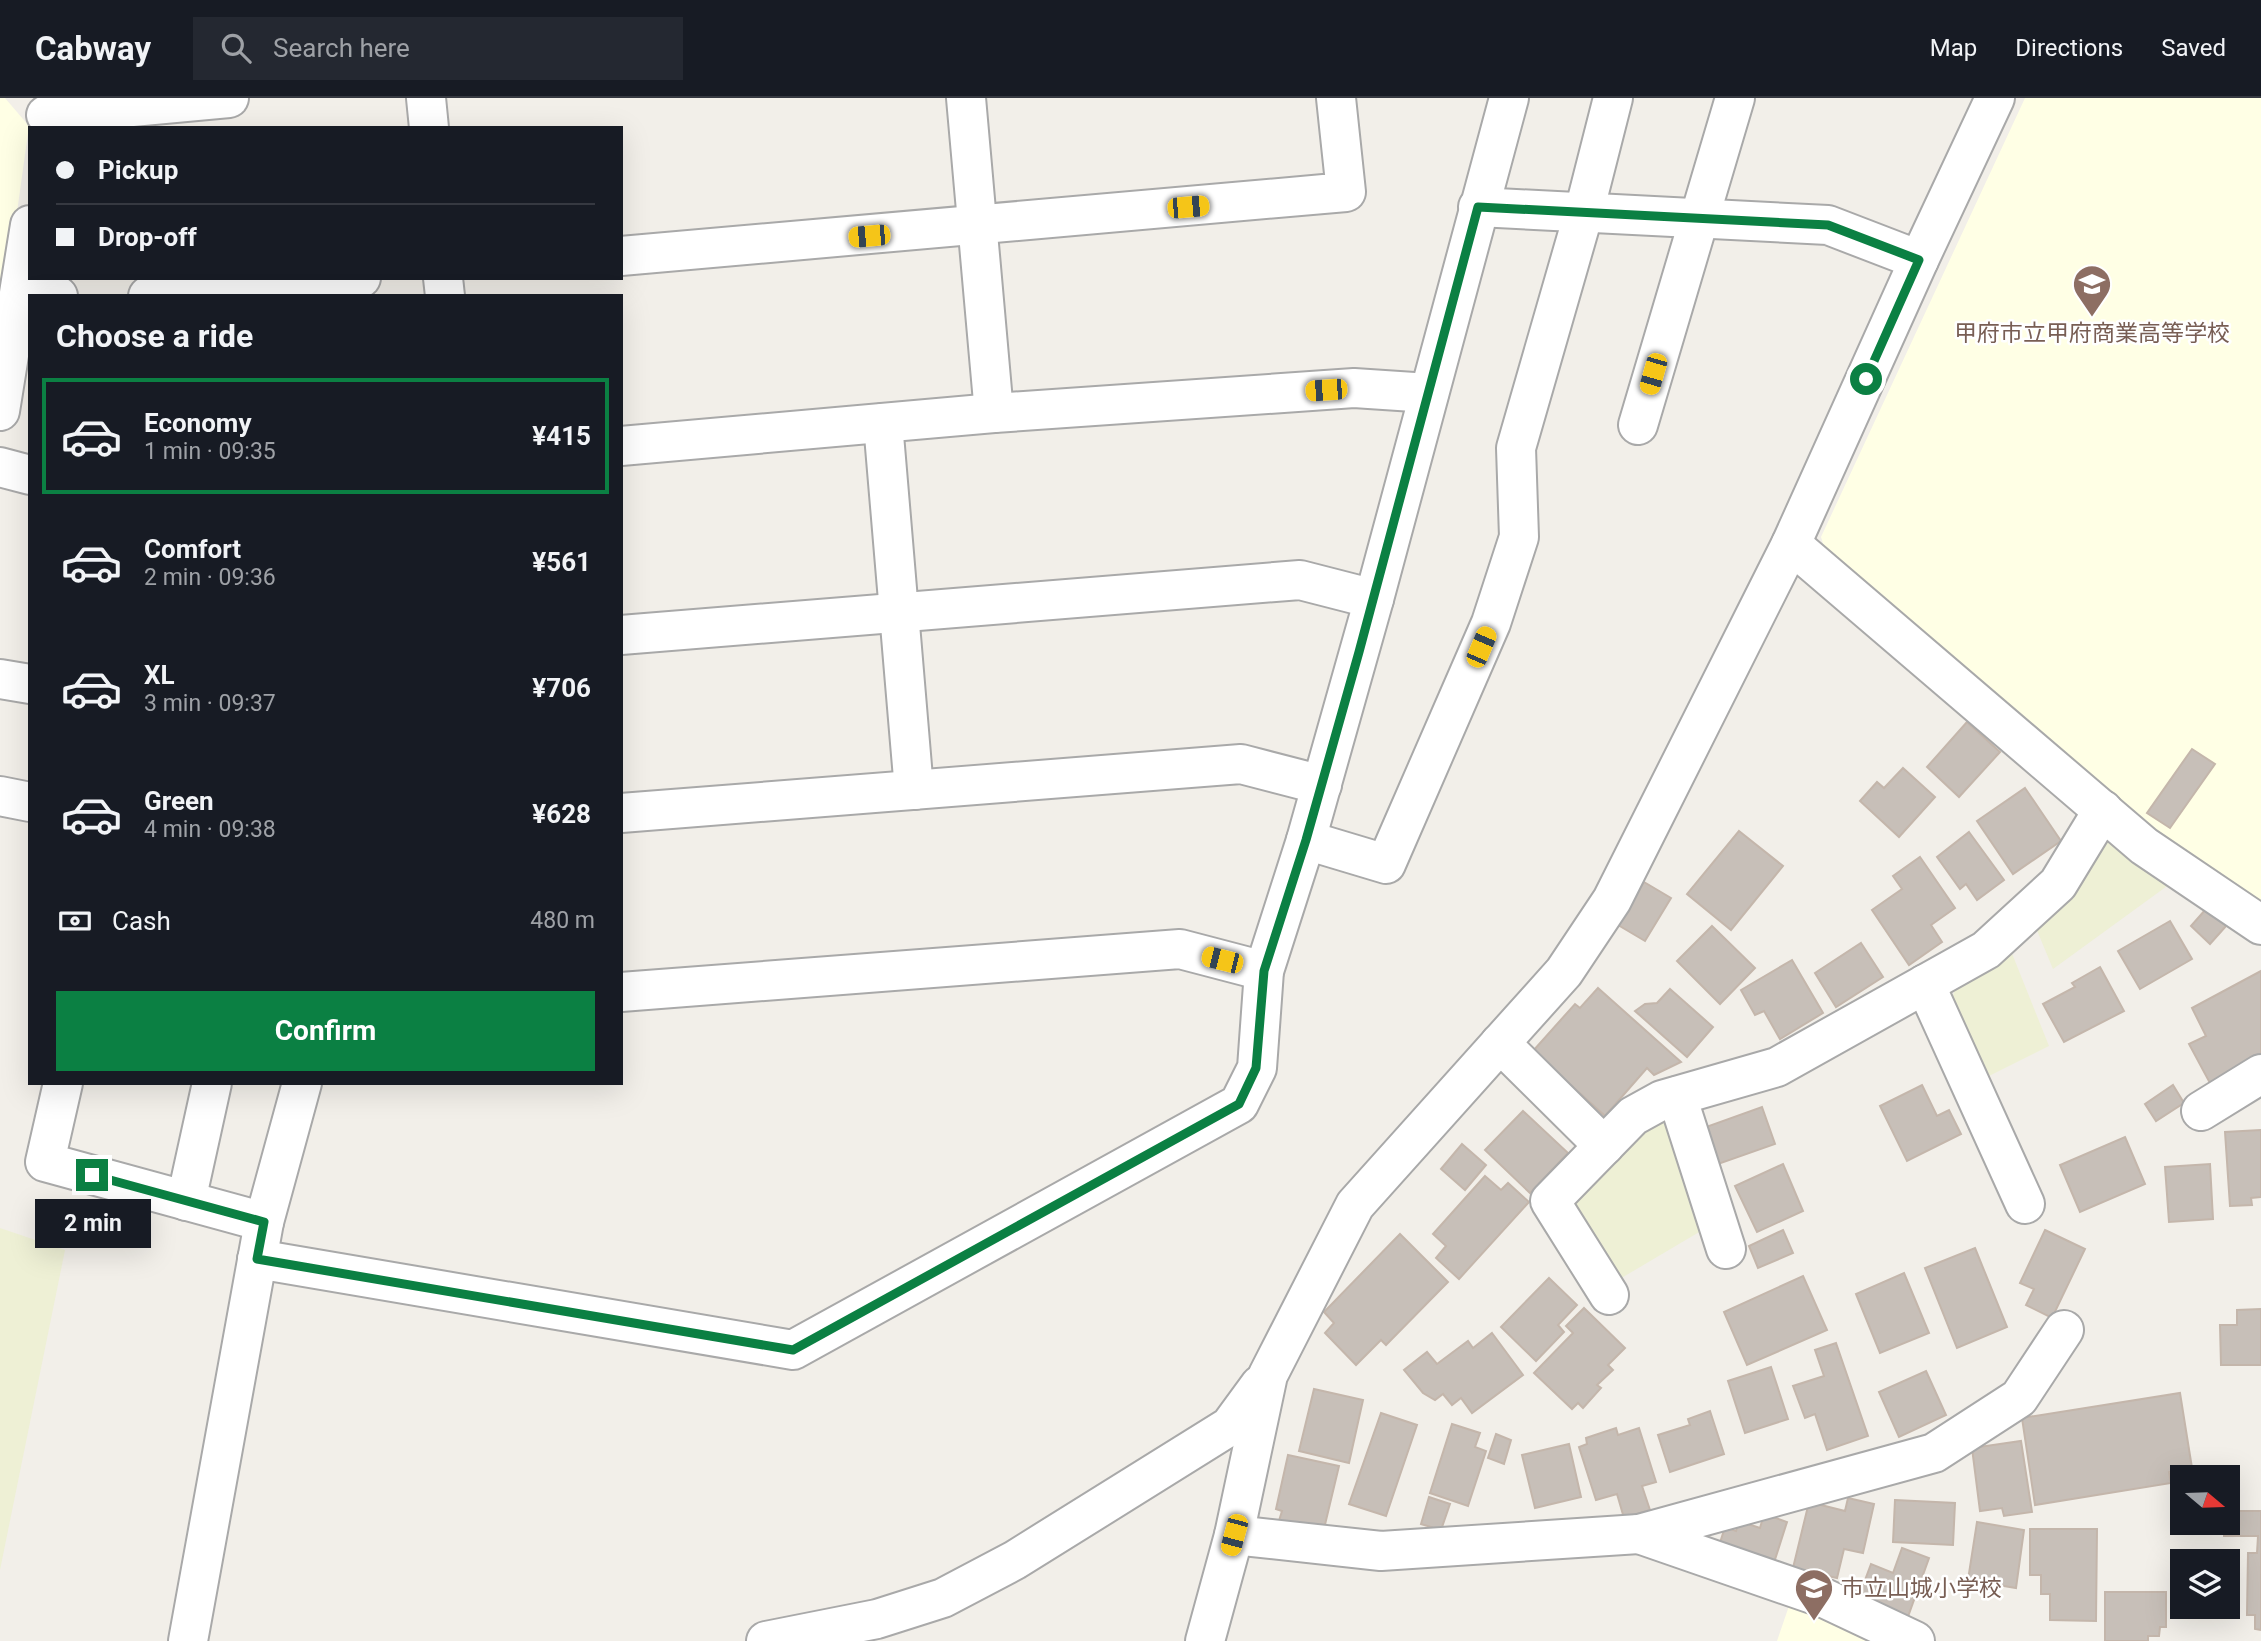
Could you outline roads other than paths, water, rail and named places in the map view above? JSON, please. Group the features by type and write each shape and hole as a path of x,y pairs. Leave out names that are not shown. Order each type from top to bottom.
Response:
{"street":[{"path":"40,114 229,98"},
{"path":"426,98 429,126"},
{"path":"966,98 994,413"},
{"path":"623,257 1346,192 1336,98"},
{"path":"257,1259 793,1350 1239,1104 1256,1068 1264,971 1322,785 1509,98"},
{"path":"1306,840 1386,864 1491,623 1519,537 1516,448 1584,212 1613,98"},
{"path":"1638,425 1735,98"},
{"path":"766,1641 877,1619 943,1598 1015,1560 1230,1426 1268,1375 1355,1205 1564,972 1612,900 1791,544 1995,98"},
{"path":"1478,207 1828,225 1919,260"},
{"path":"0,411 28,238"},
{"path":"172,294 337,280"},
{"path":"20,290 45,294"},
{"path":"623,446 994,413 1354,388 1429,393"},
{"path":"883,423 914,790"},
{"path":"0,467 28,474"},
{"path":"1791,544 2144,846 2261,925"},
{"path":"623,635 1300,580 1374,599"},
{"path":"0,679 28,684"},
{"path":"623,813 1241,764 1322,785"},
{"path":"0,796 28,802"},
{"path":"1609,1295 1550,1201 1633,1116 1662,1100 1777,1068 1986,950 2057,884 2103,810"},
{"path":"623,992 1180,949 1264,971"},
{"path":"1925,984 2025,1204"},
{"path":"1500,1043 1604,1146"},
{"path":"2201,1111 2261,1074"},
{"path":"63,1085 45,1162 264,1222"},
{"path":"186,1201 212,1085"},
{"path":"188,1641 264,1222 301,1085"},
{"path":"1677,1096 1726,1249"},
{"path":"1234,1535 1381,1551 1639,1534 1934,1453 2020,1398 2064,1330"},
{"path":"1205,1641 1234,1535 1268,1375"},
{"path":"1639,1534 1824,1598 1915,1641"}],"place":[{"name":"甲府市立甲府商業高等学校","path":"2092,318"},
{"name":"市立山城小学校","path":"1814,1622"}]}
